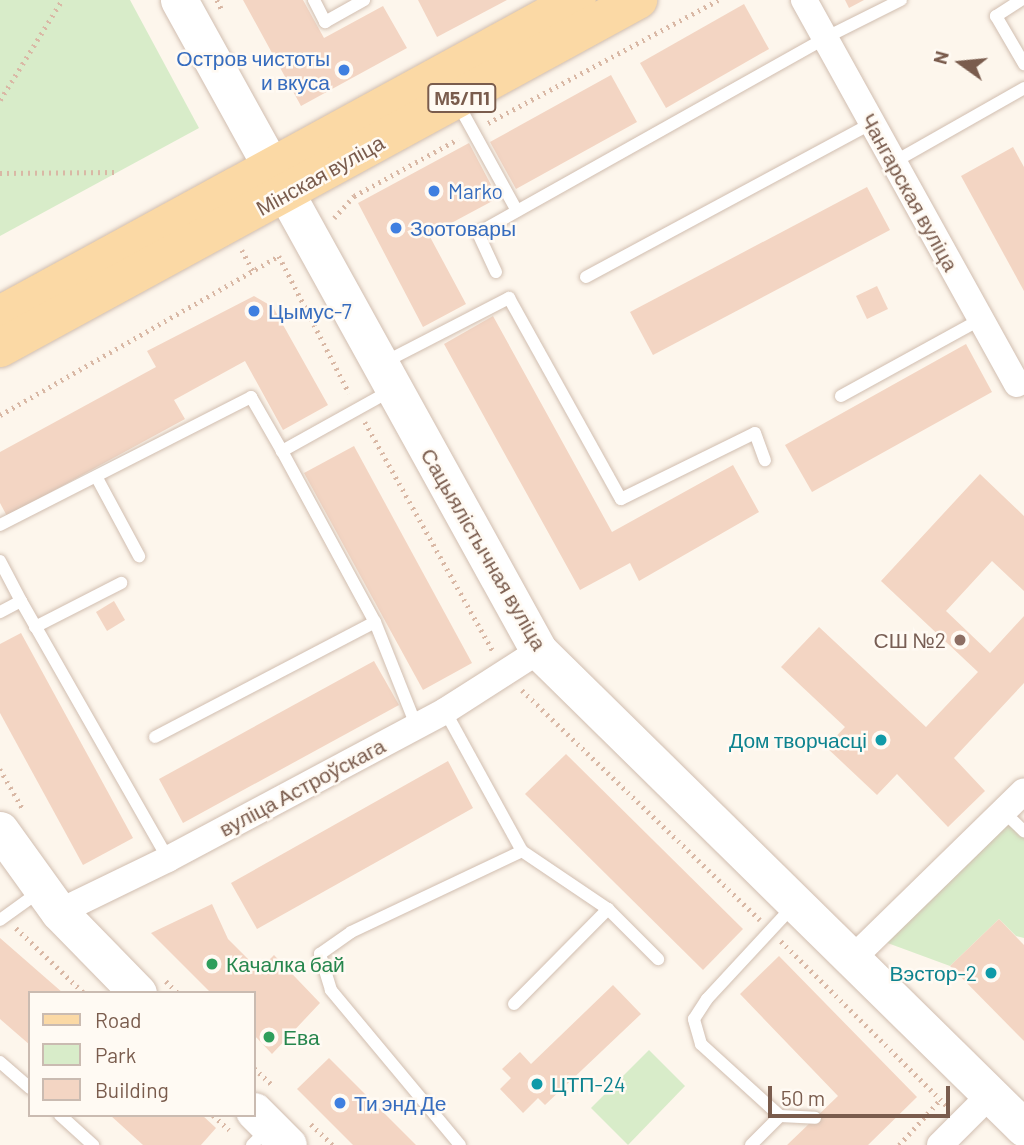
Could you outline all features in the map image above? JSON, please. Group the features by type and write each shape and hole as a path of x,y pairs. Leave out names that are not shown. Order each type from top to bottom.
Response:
{"main road":[{"name":"Мінская вуліца","path":"0,348 577,0"},
{"name":"Мінская вуліца","path":"0,315 276,180 456,100 638,0"}],"street":[{"name":"Сацыялістычная вуліца","path":"179,0 276,180 540,651 1024,1128"},
{"name":"Чангарская вуліца","path":"804,0 1017,384"},
{"name":"вуліца Астроўскага","path":"50,901 168,859 445,711 540,651"},
{"path":"852,959 1024,791"},
{"path":"0,830 50,901 136,991"},
{"path":"940,1145 990,1095"}],"lane":[{"path":"314,0 325,22 364,0"},
{"path":"496,272 478,233 825,38 901,0"},
{"path":"1021,0 996,16 1024,64"},
{"path":"894,162 1024,88"},
{"path":"456,100 517,211"},
{"path":"586,277 872,123"},
{"path":"282,451 358,409 386,377 509,298 621,499 755,433 765,460"},
{"path":"841,396 981,319"},
{"path":"0,525 97,478 251,397 375,622 416,725"},
{"path":"97,478 139,556"},
{"path":"0,561 168,859"},
{"path":"35,627 121,583"},
{"path":"0,612 21,601"},
{"path":"155,737 375,622"},
{"path":"445,711 522,851 608,909 658,959"},
{"path":"1004,812 1024,831"},
{"path":"460,1145 331,990 320,954 351,932 522,851"},
{"path":"3,919 50,901"},
{"path":"795,903 769,929 694,1019 701,1044 780,1116 815,1118"},
{"path":"514,1004 608,909"},
{"path":"0,1062 28,1086"},
{"path":"751,1145 780,1116"},
{"path":"62,1117 93,1145"}],"path":[{"path":"0,100 62,0"},
{"path":"217,0 229,24"},
{"path":"0,173 118,172"},
{"path":"0,415 279,256 358,409 505,673 769,929 940,1100 899,1145"},
{"path":"3,919 82,991"}],"green space":[{"path":"0,0 130,0 199,128 0,236"},
{"path":"1004,812 1024,831 1024,938 1016,936 999,919 950,966 874,938"},
{"path":"649,1050 685,1086 628,1145 591,1108"}],"building":[{"path":"243,0 303,0 324,38 383,6 407,48 301,106"},
{"path":"418,0 507,0 437,37"},
{"path":"845,0 864,0 849,8"},
{"path":"744,4 769,49 666,108 640,63"},
{"path":"611,75 637,122 516,189 490,142"},
{"path":"469,143 498,198 429,235 466,304 423,327 358,203"},
{"path":"1013,147 1024,167 1024,291 961,176"},
{"path":"867,187 890,230 653,355 630,312"},
{"path":"877,286 888,309 867,319 856,296"},
{"path":"254,296 273,307 328,405 283,430 245,361 174,400 185,419 7,516 0,503 0,452 156,367 147,351"},
{"path":"493,316 612,532 733,465 759,512 639,581 630,563 580,590 444,344"},
{"path":"966,344 992,392 812,492 785,445"},
{"path":"354,446 472,663 423,690 304,473"},
{"name":"СШ №2","path":"980,474 1024,516 1024,591 992,561 946,611 990,653 1024,616 1024,683 954,758 985,791 948,827 897,774 877,795 826,747 845,727 781,667 819,627 926,727 978,672 881,581"},
{"path":"114,601 125,620 107,631 96,612"},
{"path":"21,633 133,838 83,865 0,713 0,644"},
{"path":"374,661 399,705 183,823 159,779"},
{"path":"566,754 743,929 703,970 525,794"},
{"path":"448,761 473,808 257,929 231,883"},
{"path":"212,904 228,939 259,970 274,955 320,1003 272,1054 256,1037 256,991 209,991 151,933"},
{"name":"Вэстор-2","path":"999,919 1024,945 1024,1041 950,966"},
{"path":"0,938 61,991 28,991 28,1043 0,1019"},
{"path":"779,956 917,1097 868,1145 787,1145 838,1096 740,994"},
{"path":"613,985 641,1014 545,1105 538,1098 523,1113 500,1089 511,1078 502,1069 520,1052 531,1064"},
{"path":"329,1058 416,1145 353,1145 297,1089"},
{"path":"112,1117 204,1117 216,1128 201,1145 143,1145"}],"place":[{"name":"Остров чистоты и вкуса","path":"344,70"},
{"name":"Marko","path":"434,191"},
{"name":"Зоотовары","path":"396,228"},
{"name":"Цымус-7","path":"254,311"},
{"name":"СШ №2","path":"960,640"},
{"name":"Дом творчасці","path":"881,740"},
{"name":"Качалка бай","path":"212,964"},
{"name":"Вэстор-2","path":"991,973"},
{"name":"Ева","path":"269,1037"},
{"name":"ЦТП-24","path":"537,1084"},
{"name":"Ти энд Де","path":"340,1103"}]}
